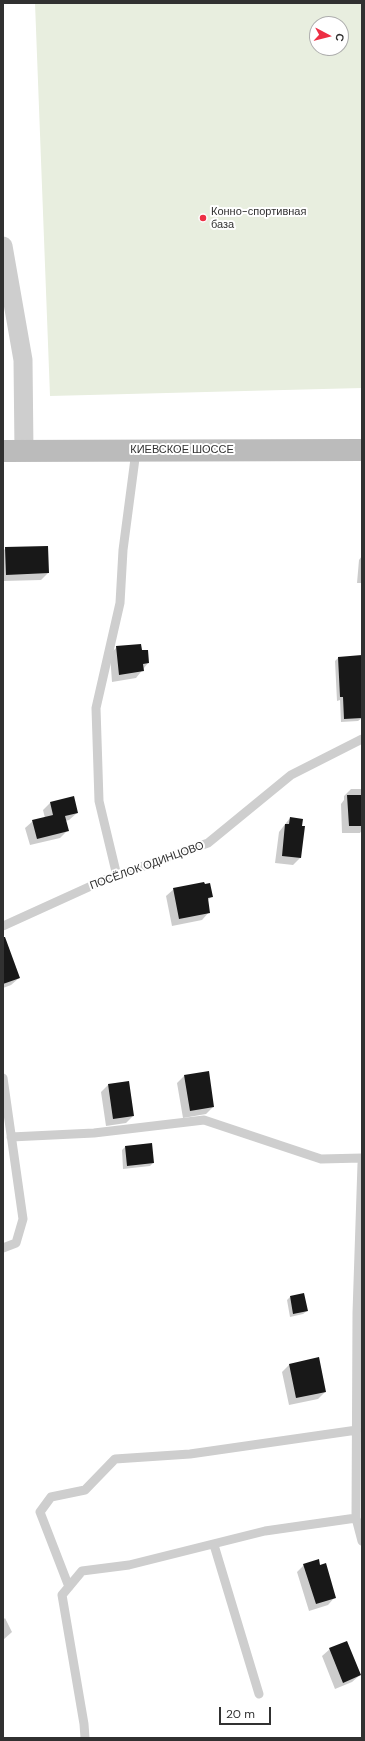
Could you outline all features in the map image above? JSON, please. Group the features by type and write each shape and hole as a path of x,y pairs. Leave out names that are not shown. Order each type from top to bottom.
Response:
{"main road":[{"name":"КИЕВСКОЕ ШОССЕ","path":"13,451 362,450"}],"street":[{"path":"3,246 23,360 13,451"}],"lane":[{"path":"117,876 99,802 96,708 120,603 123,550 136,450"},
{"name":"ПОСЁЛОК ОДИНЦОВО","path":"3,926 117,876 208,843 291,775 362,739"},
{"path":"3,1078 23,1219 16,1243 3,1248"},
{"path":"11,1137 94,1132 204,1120 321,1159 362,1158"},
{"path":"362,1164 356,1518 362,1541"},
{"path":"69,1586 40,1512 52,1496 85,1490 115,1459 190,1454 357,1430"},
{"path":"85,1738 84,1724 62,1595 82,1571 129,1565 214,1545 265,1531 356,1518"},
{"path":"214,1545 259,1694"}],"green space":[{"name":"Конно-спортивная база","path":"35,3 362,3 362,388 50,396"}],"building":[{"path":"48,546 49,573 6,575 5,547"},
{"path":"141,644 142,650 148,650 149,663 143,664 144,671 119,675 116,646"},
{"path":"362,655 362,718 344,719 343,697 340,697 338,657"},
{"path":"347,795 362,795 362,826 349,826"},
{"path":"74,796 78,813 65,816 69,831 37,839 32,820 53,815 50,802"},
{"path":"290,817 303,819 302,826 305,826 301,858 282,856 285,824 289,824"},
{"path":"204,882 205,884 210,883 213,897 208,898 210,913 179,919 173,888"},
{"path":"3,937 5,937 20,978 3,984"},
{"path":"209,1071 214,1107 190,1111 184,1075"},
{"path":"129,1081 134,1116 113,1119 108,1084"},
{"path":"152,1143 154,1163 127,1166 125,1146"},
{"path":"304,1293 308,1311 293,1314 290,1296"},
{"path":"319,1357 326,1392 296,1398 289,1364"},
{"path":"319,1559 320,1565 326,1563 336,1598 316,1604 303,1564"},
{"path":"347,1641 361,1675 343,1683 329,1648"}],"place":[{"name":"Конно-спортивная база","path":"203,218"}]}
